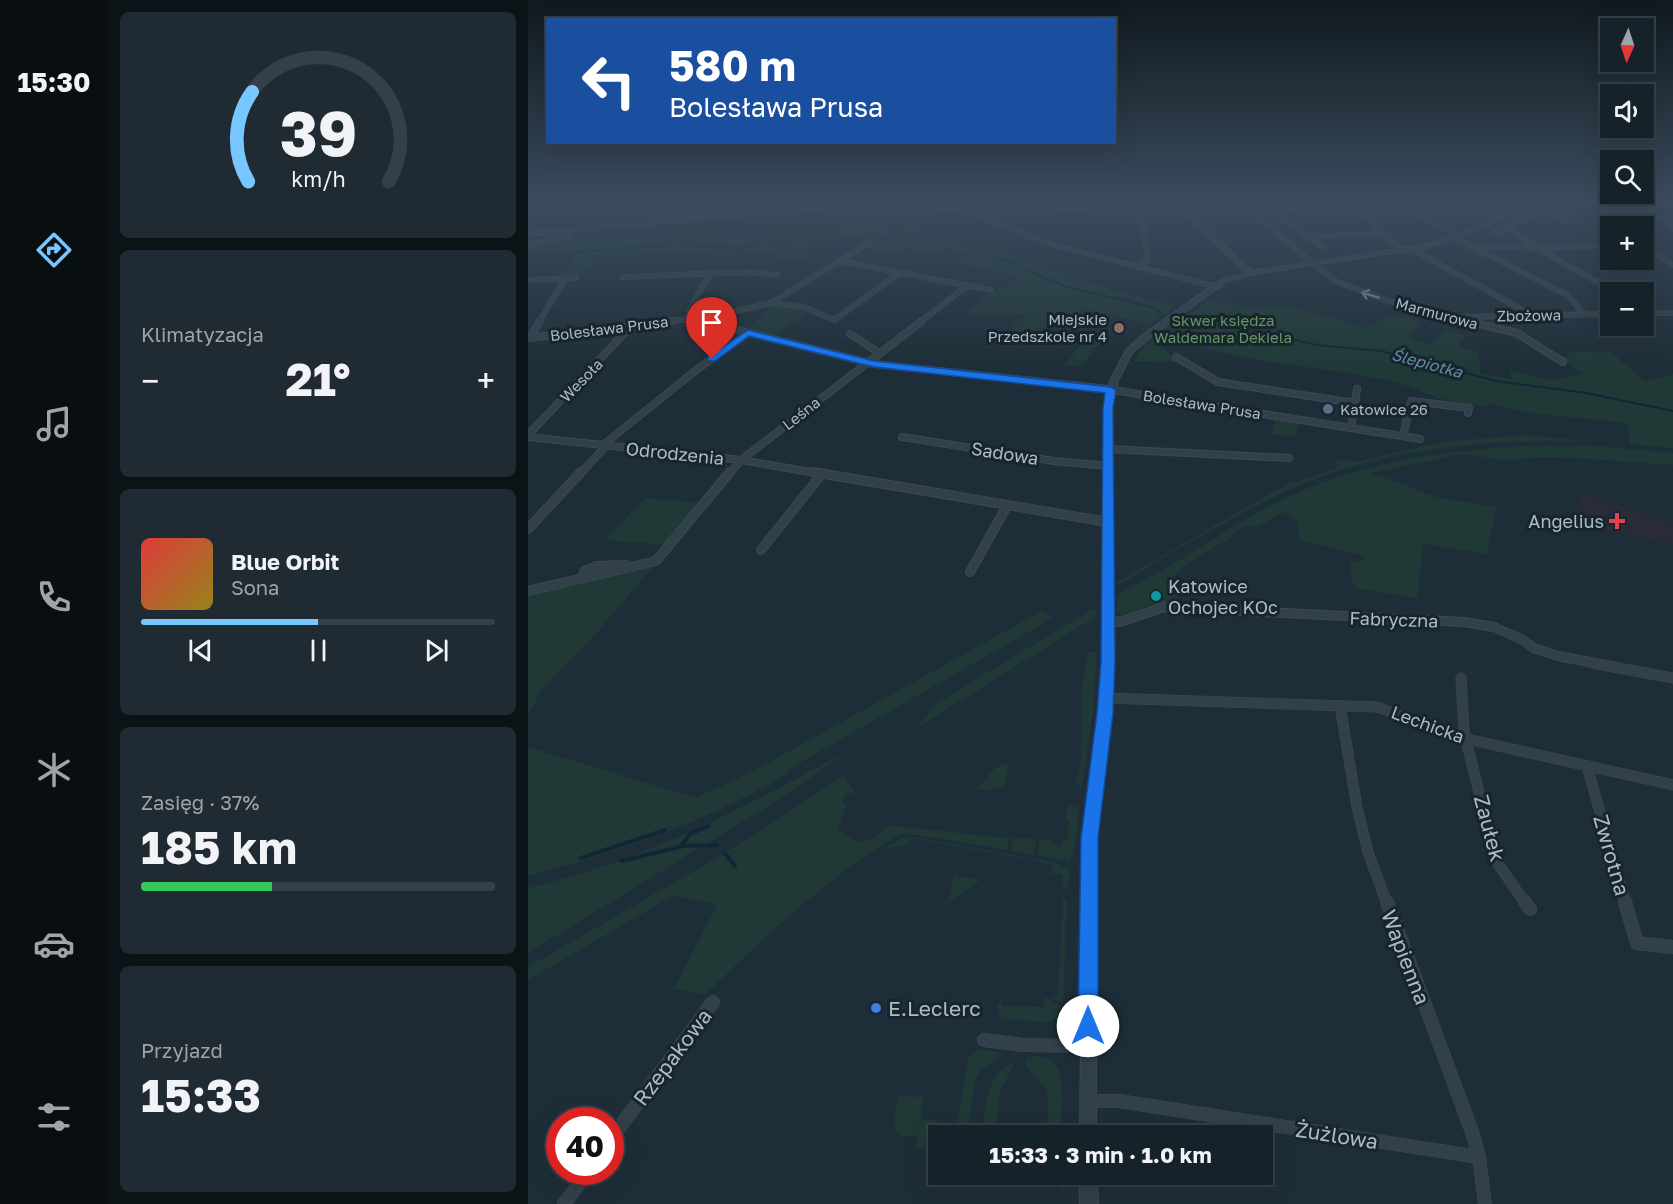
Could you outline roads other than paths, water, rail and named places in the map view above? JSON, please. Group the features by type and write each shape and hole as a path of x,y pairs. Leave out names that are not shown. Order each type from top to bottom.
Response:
{"street":[{"path":"771,303 845,257"},
{"path":"1100,257 1217,287"},
{"path":"1138,267 1148,257"},
{"path":"1234,257 1250,273"},
{"name":"Marmurowa","path":"1303,257 1322,272 1364,293 1516,333 1563,362"},
{"path":"1088,1125 1090,838 1106,698 1109,623 1108,408 1111,390 1117,372 1129,352 1138,343 1217,287 1250,273 1359,257"},
{"path":"1427,257 1530,314"},
{"path":"1493,257 1568,296 1584,314"},
{"path":"1553,257 1600,283"},
{"path":"839,261 991,290"},
{"path":"623,277 750,272 777,275"},
{"name":"Bolesława Prusa","path":"689,319 689,311 711,273"},
{"name":"Bolesława Prusa","path":"700,320 771,303 804,308 834,320 899,273"},
{"path":"528,280 576,278"},
{"path":"529,337 565,279"},
{"name":"Leśna","path":"528,591 656,561 702,503 741,460 878,352 967,286"},
{"path":"1654,313 1673,313"},
{"name":"Zbożowa","path":"1447,316 1600,314"},
{"name":"Bolesława Prusa","path":"529,337 633,324 700,320 865,363 1111,390 1420,440"},
{"name":"Wesoła","path":"528,436 633,324"},
{"path":"528,529 605,446 659,399 748,333"},
{"path":"850,334 878,352"},
{"name":"Bolesława Prusa","path":"1176,357 1218,382 1355,403"},
{"path":"1350,427 1357,389"},
{"path":"1403,436 1412,401 1469,408 1468,413"},
{"name":"Odrodzenia","path":"528,436 741,460 1108,522"},
{"name":"Sadowa","path":"902,437 1054,461 1108,466"},
{"path":"1108,449 1289,458"},
{"path":"760,550 821,475"},
{"path":"970,572 1006,506"},
{"name":"Fabryczna","path":"1109,623 1123,622 1149,610 1164,607 1464,622 1494,627 1517,637 1534,648 1558,656 1673,678"},
{"name":"Zaułek","path":"1461,678 1464,732 1496,861 1530,909"},
{"name":"Lechicka","path":"1106,698 1378,707 1467,739 1673,785"},
{"name":"Wapienna","path":"1340,706 1357,807 1368,852 1472,1132 1479,1157 1485,1204"},
{"name":"Zwrotna","path":"1587,766 1637,943 1673,947"},
{"name":"Rzepakowa","path":"624,1121 713,1002"},
{"path":"984,1040 1023,1045 1088,1046"},
{"name":"Żużlowa","path":"1088,1101 1119,1101 1479,1157"},
{"path":"564,1204 578,1185"},
{"path":"1088,1185 1089,1204"}],"waterway":[{"name":"Ślepiotka","path":"997,257 1067,287 1153,307 1162,314"},
{"name":"Ślepiotka","path":"1180,320 1189,322"},
{"name":"Ślepiotka","path":"1183,321 1189,322"},
{"name":"Ślepiotka","path":"1189,322 1259,331 1317,345 1381,351 1497,381 1586,393 1673,411"},
{"path":"682,845 690,834 709,826"},
{"path":"581,858 665,830"},
{"path":"621,861 684,846 717,845"},
{"path":"725,854 735,866"}],"place":[{"name":"Miejskie Przedszkole nr 4","path":"1119,328"},
{"name":"Katowice 26","path":"1328,409"},
{"name":"Angelius","path":"1617,521"},
{"name":"Katowice Ochojec KOc","path":"1156,596"},
{"name":"E.Leclerc","path":"876,1008"}],"park label":[{"name":"Skwer księdza Waldemara Dekiela","path":"1223,328"}]}
